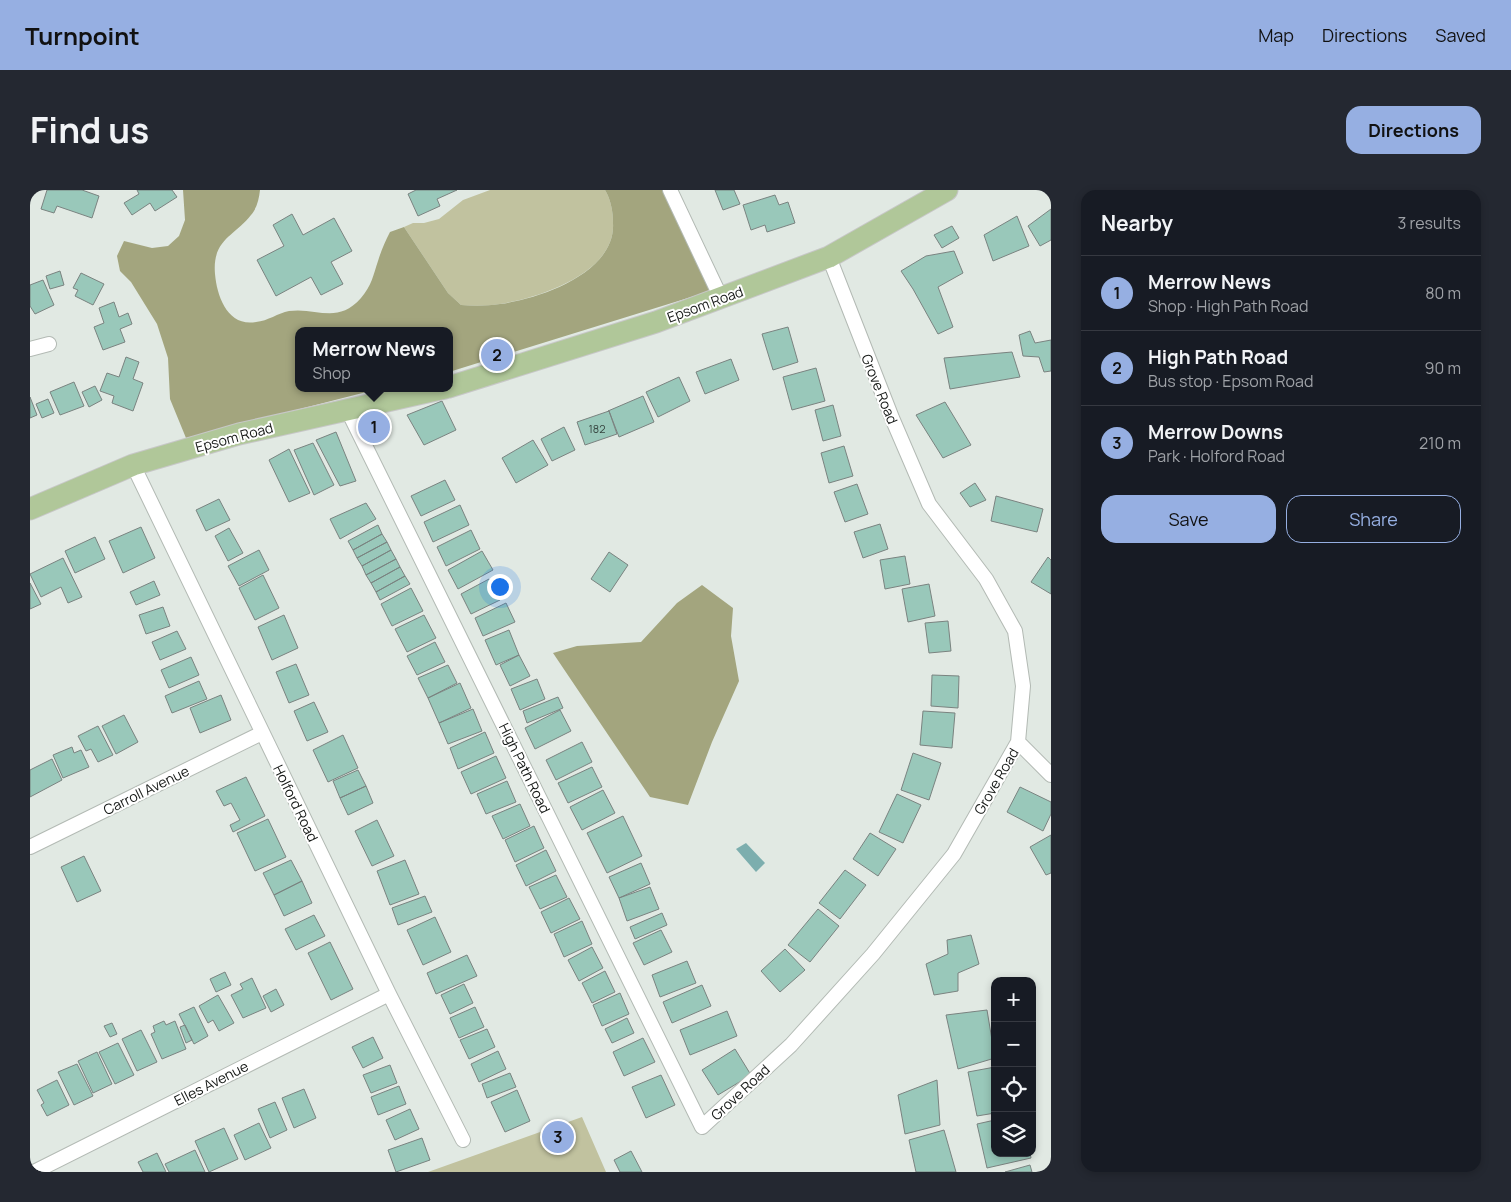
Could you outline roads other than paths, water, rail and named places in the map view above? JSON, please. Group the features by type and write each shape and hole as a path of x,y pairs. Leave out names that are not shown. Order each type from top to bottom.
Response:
{"main road":[{"name":"Epsom Road","path":"453,386 656,322 829,257 948,190"},
{"name":"Epsom Road","path":"30,509 133,465 239,434 426,392"}],"street":[{"path":"670,190 721,298"},
{"name":"Grove Road","path":"702,1127 791,1045 873,954 954,854 1018,742 1023,686 1015,631 986,579 929,504 892,418 829,257"},
{"path":"30,349 49,344"},
{"name":"High Path Road","path":"347,409 702,1127"},
{"name":"Holford Road","path":"133,465 389,994 462,1140"},
{"name":"Carroll Avenue","path":"30,846 262,733"},
{"path":"1018,742 1051,775"},
{"name":"Elles Avenue","path":"34,1172 389,994"}],"water":[{"path":"746,843 765,863 756,872 736,849"}],"place":[{"name":"High Path Road","path":"497,355"},
{"name":"Merrow News","path":"374,427"},
{"name":"Merrow Downs","path":"558,1137"}]}
